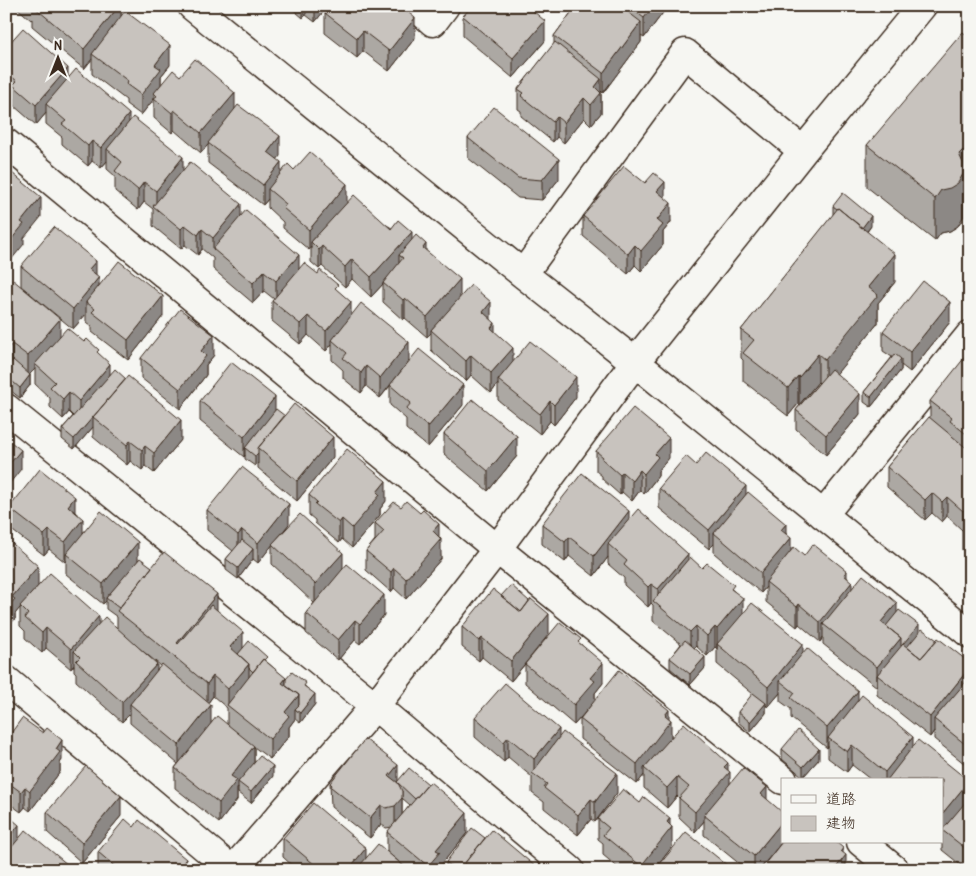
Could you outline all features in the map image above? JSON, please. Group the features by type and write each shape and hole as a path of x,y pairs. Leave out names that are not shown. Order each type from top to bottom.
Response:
{"street":[{"path":"415,6 433,22 445,6"},
{"path":"6,680 232,870 375,706 497,550 635,362 922,6"},
{"path":"196,7 523,274 635,362 970,634"},
{"path":"523,274 685,54 804,151"},
{"path":"6,143 497,550 781,778"},
{"path":"823,515 970,335"},
{"path":"6,408 375,706 570,870"},
{"path":"863,844 895,870"}],"building":[{"path":"33,6 119,6 84,49"},
{"path":"330,6 401,6 415,18 389,51 363,31 357,38 325,13"},
{"path":"472,6 527,6 545,21 513,58 463,16"},
{"path":"576,6 620,6 641,22 603,73 554,36"},
{"path":"628,6 653,6 644,18"},
{"path":"125,11 170,45 155,65 161,69 141,95 126,84 128,81 92,54"},
{"path":"23,28 68,68 36,105 13,85 17,81 6,72 6,47"},
{"path":"963,32 970,38 970,155 963,150 959,154 963,163 963,174 958,183 950,188 941,190 935,199 867,145"},
{"path":"555,42 601,79 595,87 601,93 591,105 584,98 564,123 557,117 553,122 521,96 524,93 518,89"},
{"path":"195,59 235,93 201,133 174,110 172,113 154,98 157,96 154,93 173,70 180,76"},
{"path":"76,69 129,114 101,148 92,141 88,146 62,124 66,121 46,104"},
{"path":"238,105 280,136 268,152 281,162 263,185 208,143"},
{"path":"494,107 559,159 542,180 518,178 468,138"},
{"path":"133,117 183,157 156,191 144,182 138,190 115,171 122,162 107,149"},
{"path":"310,152 347,184 309,230 283,208 286,204 268,189 288,164 294,170"},
{"path":"190,162 241,204 213,238 202,229 198,235 185,225 181,229 153,206"},
{"path":"624,166 645,183 654,173 665,182 657,191 671,203 657,220 663,225 641,251 635,245 628,254 583,216"},
{"path":"12,173 41,197 21,222 24,224 6,246 6,177 8,178"},
{"path":"843,193 871,216 862,228 833,206"},
{"path":"354,195 391,229 398,220 412,232 371,277 352,259 345,267 322,246 319,250 311,242"},
{"path":"838,208 895,254 868,287 878,295 825,360 818,354 788,388 743,353 754,340 741,330"},
{"path":"246,210 299,255 276,281 264,271 253,283 213,249"},
{"path":"54,227 96,261 89,269 99,277 73,309 21,266"},
{"path":"416,235 426,244 423,248 460,279 427,317 405,298 403,300 383,283 403,258 399,255"},
{"path":"119,261 163,296 128,340 92,312 95,309 86,302"},
{"path":"304,263 318,274 320,270 338,285 335,288 351,302 326,331 308,316 300,324 272,301"},
{"path":"12,279 60,319 28,356 12,344 6,351 6,287"},
{"path":"923,281 950,302 910,352 883,331"},
{"path":"471,285 491,302 483,312 495,323 491,328 513,348 491,373 471,355 466,361 431,330"},
{"path":"361,303 409,342 380,378 366,366 361,373 343,358 347,353 332,340"},
{"path":"180,309 214,335 201,351 206,356 180,389 141,358"},
{"path":"67,328 84,342 87,339 110,364 79,401 69,392 63,399 50,387 55,382 35,364"},
{"path":"530,341 576,377 554,405 550,401 540,414 498,380"},
{"path":"419,349 463,385 428,427 406,409 411,403 390,385"},
{"path":"895,354 901,359 871,397 864,392"},
{"path":"965,357 970,361 970,437 950,421 952,418 930,401"},
{"path":"13,360 30,375 20,388 6,376 6,369"},
{"path":"231,362 275,397 244,437 200,401"},
{"path":"115,369 126,379 74,439 62,429"},
{"path":"831,369 860,394 826,435 796,410"},
{"path":"128,376 181,420 154,453 145,446 142,450 130,441 127,445 93,417"},
{"path":"472,399 517,436 488,471 444,434"},
{"path":"294,404 333,437 297,481 258,448"},
{"path":"633,408 669,438 655,454 658,457 644,474 640,470 632,481 622,472 620,475 596,451"},
{"path":"276,409 285,416 258,448 258,453 255,456 245,448"},
{"path":"929,417 970,451 970,503 963,511 947,497 942,502 932,493 925,500 887,467"},
{"path":"6,438 21,450 6,468"},
{"path":"347,449 386,481 377,492 380,495 352,528 342,519 339,523 315,504 317,502 309,495"},
{"path":"706,453 746,486 709,530 659,488 686,456 696,465"},
{"path":"242,467 289,504 258,543 242,530 238,535 207,510"},
{"path":"40,469 75,497 68,506 83,519 65,542 49,530 44,535 9,508"},
{"path":"582,473 629,511 594,556 569,537 565,542 542,524"},
{"path":"748,492 786,524 781,530 791,538 761,573 714,533"},
{"path":"406,501 420,513 423,510 439,524 433,531 441,539 406,579 394,568 391,572 366,551 384,531 375,523 394,502 401,507"},
{"path":"638,509 688,554 658,589 651,584 648,587 624,565 627,561 608,544"},
{"path":"101,511 138,542 103,584 66,554"},
{"path":"300,514 343,553 315,584 272,544"},
{"path":"970,521 970,537 962,530"},
{"path":"6,538 38,566 12,597 15,599 6,609"},
{"path":"242,540 253,549 238,568 226,559"},
{"path":"813,544 847,571 844,575 852,582 820,622 799,604 797,607 766,582 794,547 804,556"},
{"path":"164,552 217,594 177,643 211,605 243,632 230,647 249,664 228,689 213,676 207,684 117,611"},
{"path":"690,557 702,568 707,563 734,585 731,589 743,598 717,629 715,627 707,636 696,626 690,632 653,601"},
{"path":"140,558 152,567 119,608 106,598"},
{"path":"347,564 384,595 360,624 355,620 338,640 306,613"},
{"path":"50,573 99,616 71,649 46,628 42,633 25,618 28,614 20,606"},
{"path":"863,575 897,603 881,622 901,638 877,667 823,624"},
{"path":"511,585 529,601 521,612 501,596"},
{"path":"493,589 521,612 531,599 549,614 511,661 482,638 479,641 462,627"},
{"path":"752,603 803,644 768,687 717,644"},
{"path":"899,610 919,625 901,646 901,638 886,626"},
{"path":"105,617 157,664 122,702 76,661 80,657 74,651"},
{"path":"560,622 581,639 578,642 603,663 590,678 595,681 574,705 525,664"},
{"path":"922,629 937,640 921,658 907,647"},
{"path":"938,638 970,663 970,667 930,717 877,675 903,644 921,658"},
{"path":"685,640 705,657 690,674 670,658"},
{"path":"249,641 267,657 263,659 253,672 249,668 249,664 238,654"},
{"path":"807,648 858,691 827,728 791,698 795,693 780,681"},
{"path":"263,659 286,678 282,683 299,695 285,712 289,716 270,739 227,705"},
{"path":"162,664 211,705 179,745 130,704"},
{"path":"619,670 669,710 665,715 671,720 637,764 580,719"},
{"path":"292,672 306,683 304,686 315,694 300,713 295,709 299,705 299,695 286,686 286,679"},
{"path":"970,677 970,748 934,719"},
{"path":"505,683 559,729 534,759 508,737 504,742 475,717"},
{"path":"753,693 766,703 750,722 738,712"},
{"path":"862,695 913,737 885,772 852,745 847,752 828,738"},
{"path":"217,716 254,746 231,776 237,780 219,803 175,768"},
{"path":"22,718 43,733 47,728 62,740 56,749 60,752 30,791 25,787 21,792 6,781 6,740"},
{"path":"684,723 728,763 724,767 730,772 695,812 679,798 689,787 677,777 667,788 644,768"},
{"path":"798,730 819,749 803,767 782,749"},
{"path":"563,732 617,773 595,802 591,799 578,815 544,788 547,784 532,773"},
{"path":"365,739 398,765 389,776 398,783 402,791 402,798 395,806 386,808 381,805 370,818 331,787 330,783"},
{"path":"918,740 969,781 944,812 944,778 889,778"},
{"path":"260,756 273,766 251,792 238,782"},
{"path":"86,766 121,796 82,843 47,812"},
{"path":"409,768 428,784 415,799 397,782"},
{"path":"743,768 767,787 761,794 781,811 781,823 754,856 704,815"},
{"path":"430,782 467,813 436,850 440,852 428,866 387,832"},
{"path":"623,789 640,803 644,797 670,818 667,822 672,827 641,866 603,835 609,828 598,819"},
{"path":"970,797 970,852 944,832 944,828"},
{"path":"313,803 366,848 348,870 321,870 283,838"},
{"path":"6,814 19,825 6,841"},
{"path":"125,819 134,827 139,820 186,859 177,870 119,870 98,852"},
{"path":"472,828 485,838 459,870 456,870 446,862"},
{"path":"26,830 74,870 6,870 6,854"},
{"path":"492,830 536,867 534,870 459,870"},
{"path":"686,832 733,870 657,870"},
{"path":"781,843 838,844 843,848 841,851 846,855 834,870 760,870"},
{"path":"378,844 408,870 356,870"}]}
